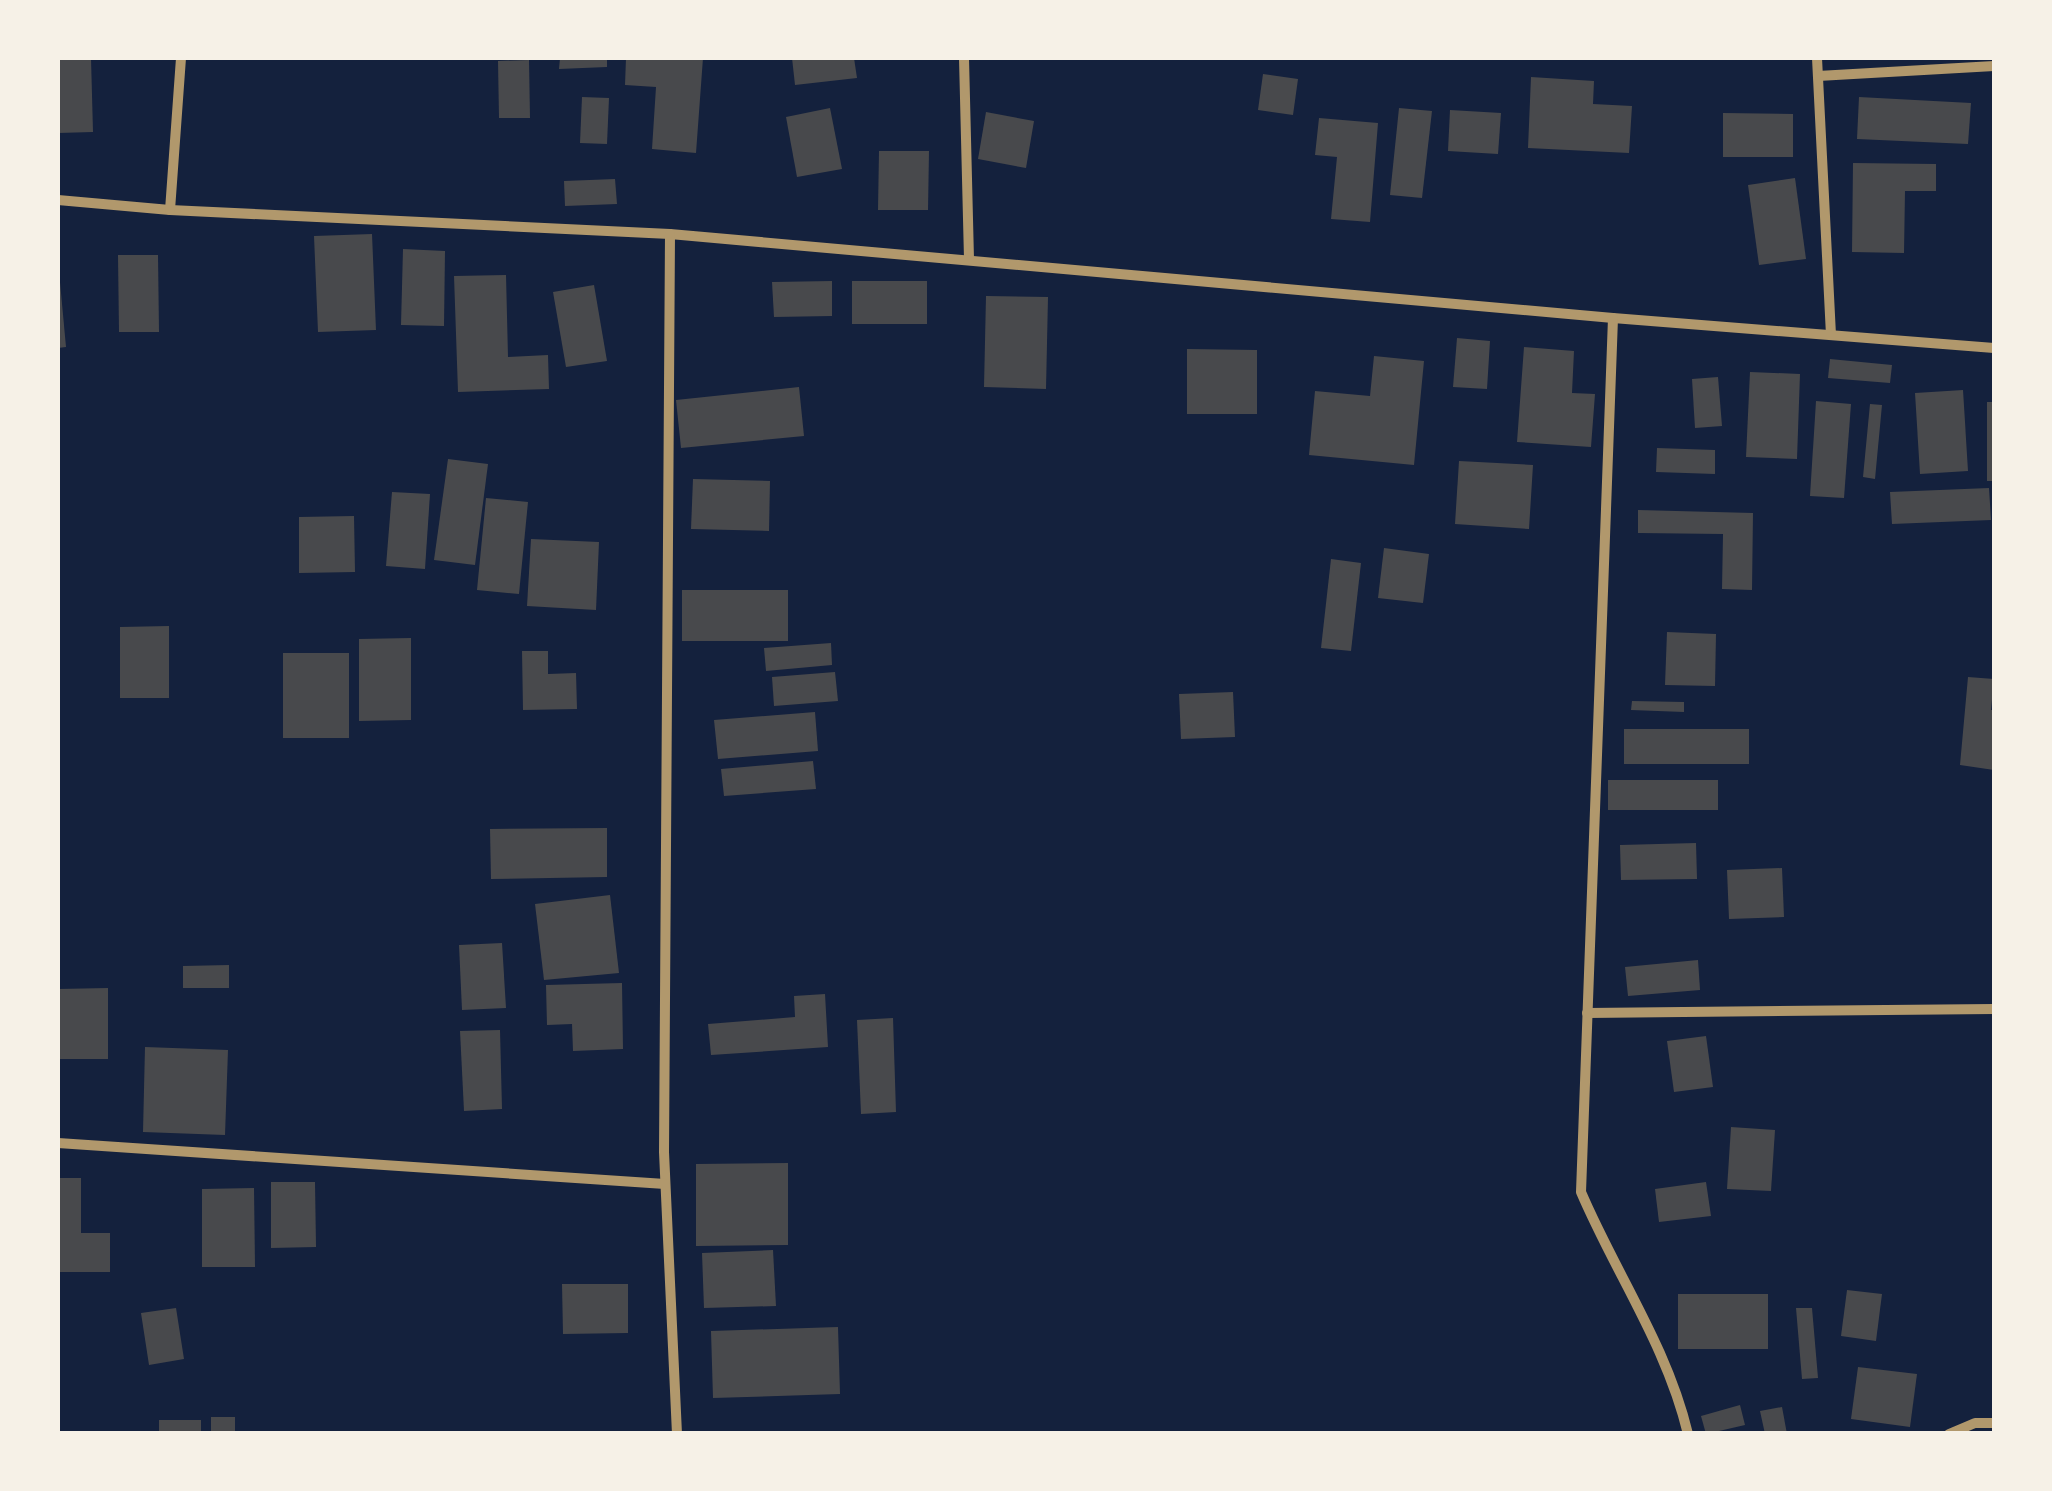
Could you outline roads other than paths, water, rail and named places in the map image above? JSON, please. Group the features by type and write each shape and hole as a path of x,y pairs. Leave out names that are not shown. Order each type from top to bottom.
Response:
{"street":[{"path":"170,210 181,58"},
{"path":"964,58 969,259"},
{"path":"1818,58 1831,335"},
{"path":"1818,76 1994,66"},
{"path":"58,200 170,210 670,234 1994,348"},
{"path":"670,234 666,1184 676,1434"},
{"path":"1613,318 1581,1192 1600,1238 1662,1354 1678,1393 1688,1434"},
{"path":"1588,1013 1994,1008"},
{"path":"58,1143 666,1184"},
{"path":"1949,1434 1975,1423 1994,1423"}]}
